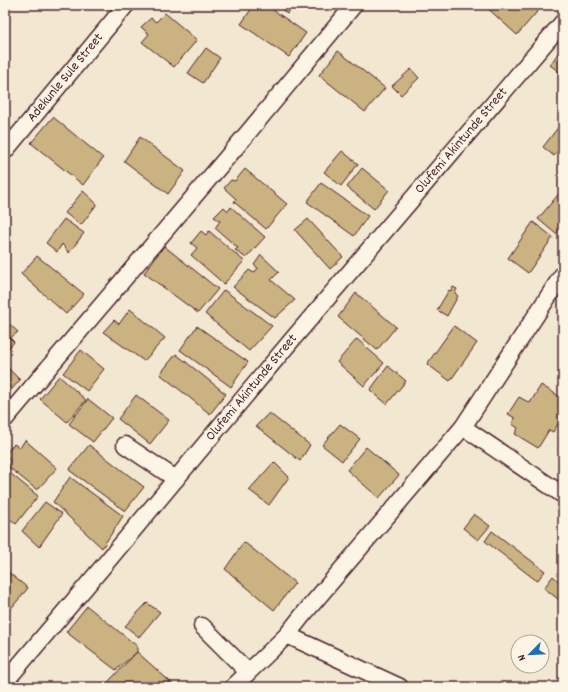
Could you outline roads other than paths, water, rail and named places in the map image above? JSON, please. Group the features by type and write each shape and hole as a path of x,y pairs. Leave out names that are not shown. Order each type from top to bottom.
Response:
{"street":[{"name":"Adekunle Sule Street","path":"5,151 126,5"},
{"path":"5,419 241,141 354,5"},
{"name":"Olufemi Akintunde Street","path":"5,682 291,341 563,22"},
{"path":"233,687 288,635 302,616 463,427 563,274"},
{"path":"463,427 563,495"},
{"path":"125,445 176,479"},
{"path":"202,626 248,672"},
{"path":"288,635 400,687"}]}
